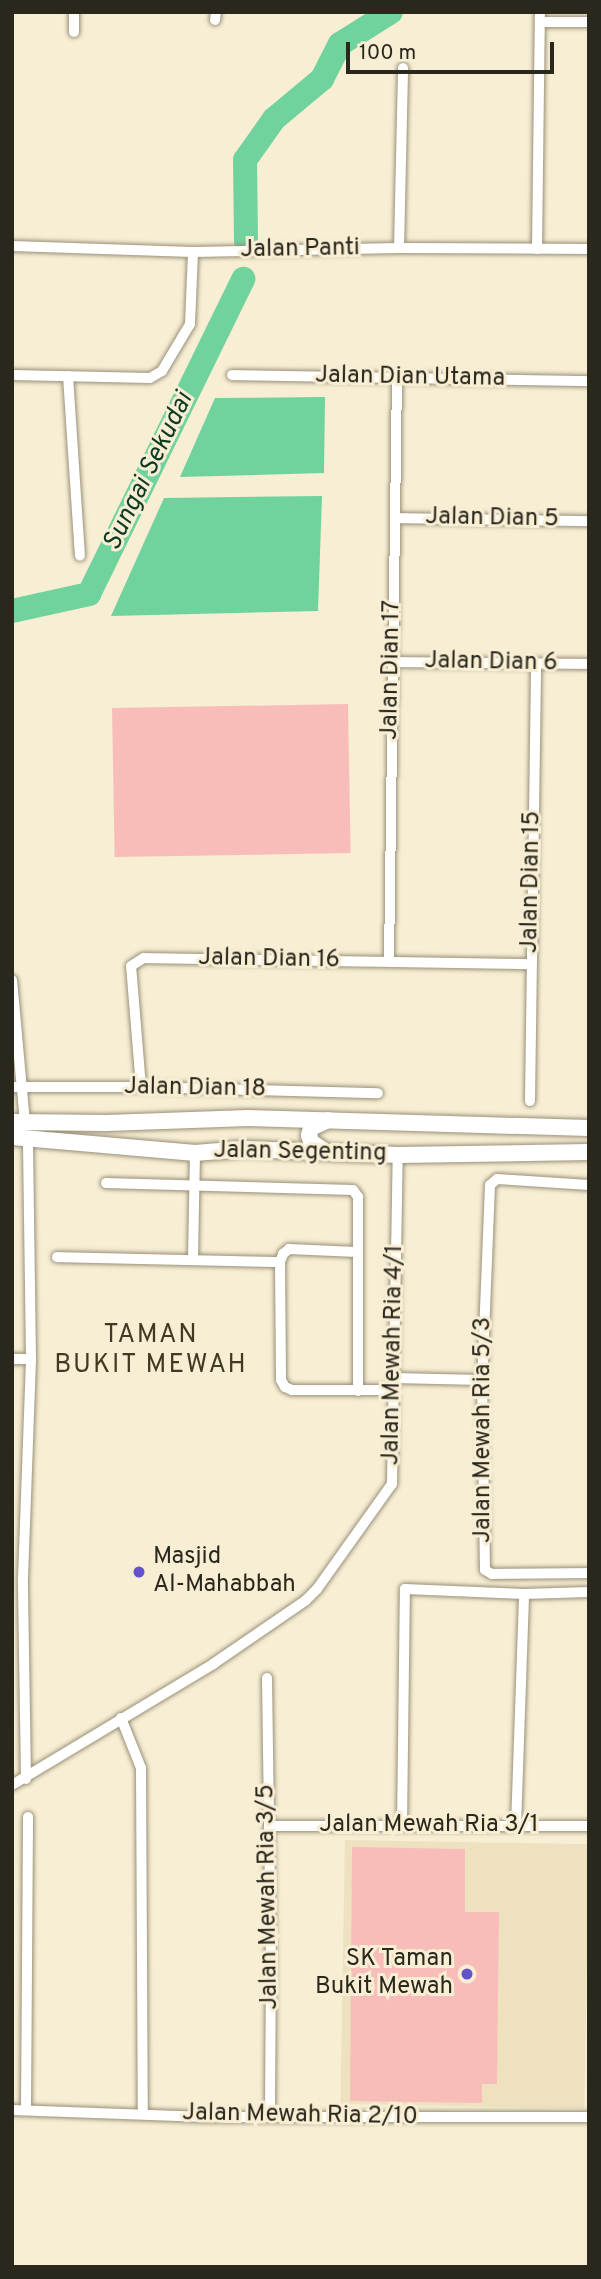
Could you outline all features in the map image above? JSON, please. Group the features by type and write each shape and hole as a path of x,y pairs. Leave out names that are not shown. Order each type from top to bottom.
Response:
{"street":[{"path":"74,12 74,32"},
{"path":"537,249 540,17 589,22"},
{"path":"399,248 403,68"},
{"name":"Jalan Panti","path":"12,246 193,252 399,248 589,249"},
{"path":"12,375 150,378 162,370 190,324 193,252"},
{"name":"Jalan Dian Utama","path":"232,375 589,381"},
{"path":"68,376 80,556"},
{"name":"Jalan Dian 17","path":"389,962 397,377"},
{"name":"Jalan Dian 5","path":"395,518 589,521"},
{"name":"Jalan Dian 6","path":"393,662 589,664"},
{"name":"Jalan Dian 15","path":"530,1101 536,663"},
{"name":"Jalan Dian 16","path":"141,1087 131,966 137,960 531,964"},
{"path":"12,980 31,1359 18,1579 26,1779"},
{"name":"Jalan Dian 18","path":"17,1087 378,1093"},
{"path":"237,1118 256,1125 259,1135 254,1143 244,1149"},
{"name":"Jalan Segenting","path":"19,1130 237,1118 589,1128"},
{"path":"328,1153 318,1149 309,1135 311,1128 331,1120"},
{"name":"Jalan Segenting","path":"19,1130 195,1153 244,1149 398,1155 589,1152"},
{"path":"192,1258 195,1153"},
{"name":"Jalan Mewah Ria 4/1","path":"12,1785 213,1664 304,1601 317,1589 392,1484 398,1155"},
{"name":"Jalan Mewah Ria 5/3","path":"589,1185 497,1179 490,1185 482,1380 485,1570 492,1573 589,1573"},
{"path":"106,1183 347,1188 358,1197 358,1391"},
{"path":"357,1252 285,1251 280,1262 281,1380 285,1387 292,1390 358,1391 393,1384 482,1380"},
{"path":"57,1257 280,1262"},
{"path":"12,1359 31,1359"},
{"path":"402,1826 405,1588 524,1594 589,1592"},
{"path":"516,1826 524,1594"},
{"name":"Jalan Mewah Ria 3/5","path":"267,1678 270,2116"},
{"path":"121,1718 141,1768 143,2113"},
{"path":"26,2109 28,1817"},
{"name":"Jalan Mewah Ria 3/1","path":"269,1826 589,1826"},
{"path":"12,1848 26,1847"},
{"name":"Jalan Mewah Ria 2/10","path":"12,2110 206,2117 589,2117"}],"shaded area":[{"path":"325,397 324,473 180,477 215,398"},
{"path":"322,496 318,611 111,616 164,498"},
{"path":"348,704 351,853 115,857 112,708"},
{"name":"SK Taman Bukit Mewah","path":"345,1840 589,1844 584,2108 340,2104"},
{"path":"352,1847 465,1849 465,1912 499,1912 497,2084 482,2084 482,2103 350,2101"}],"waterway":[{"name":"Sungai Sekudai","path":"246,241 245,160 274,119 322,79 340,44 391,12"},
{"name":"Sungai Sekudai","path":"12,611 89,594 243,279"}],"place":[{"name":"Masjid Al-Mahabbah","path":"139,1572"},
{"name":"SK Taman Bukit Mewah","path":"467,1974"}],"district":[{"name":"TAMAN BUKIT MEWAH","path":"151,1351"}]}
